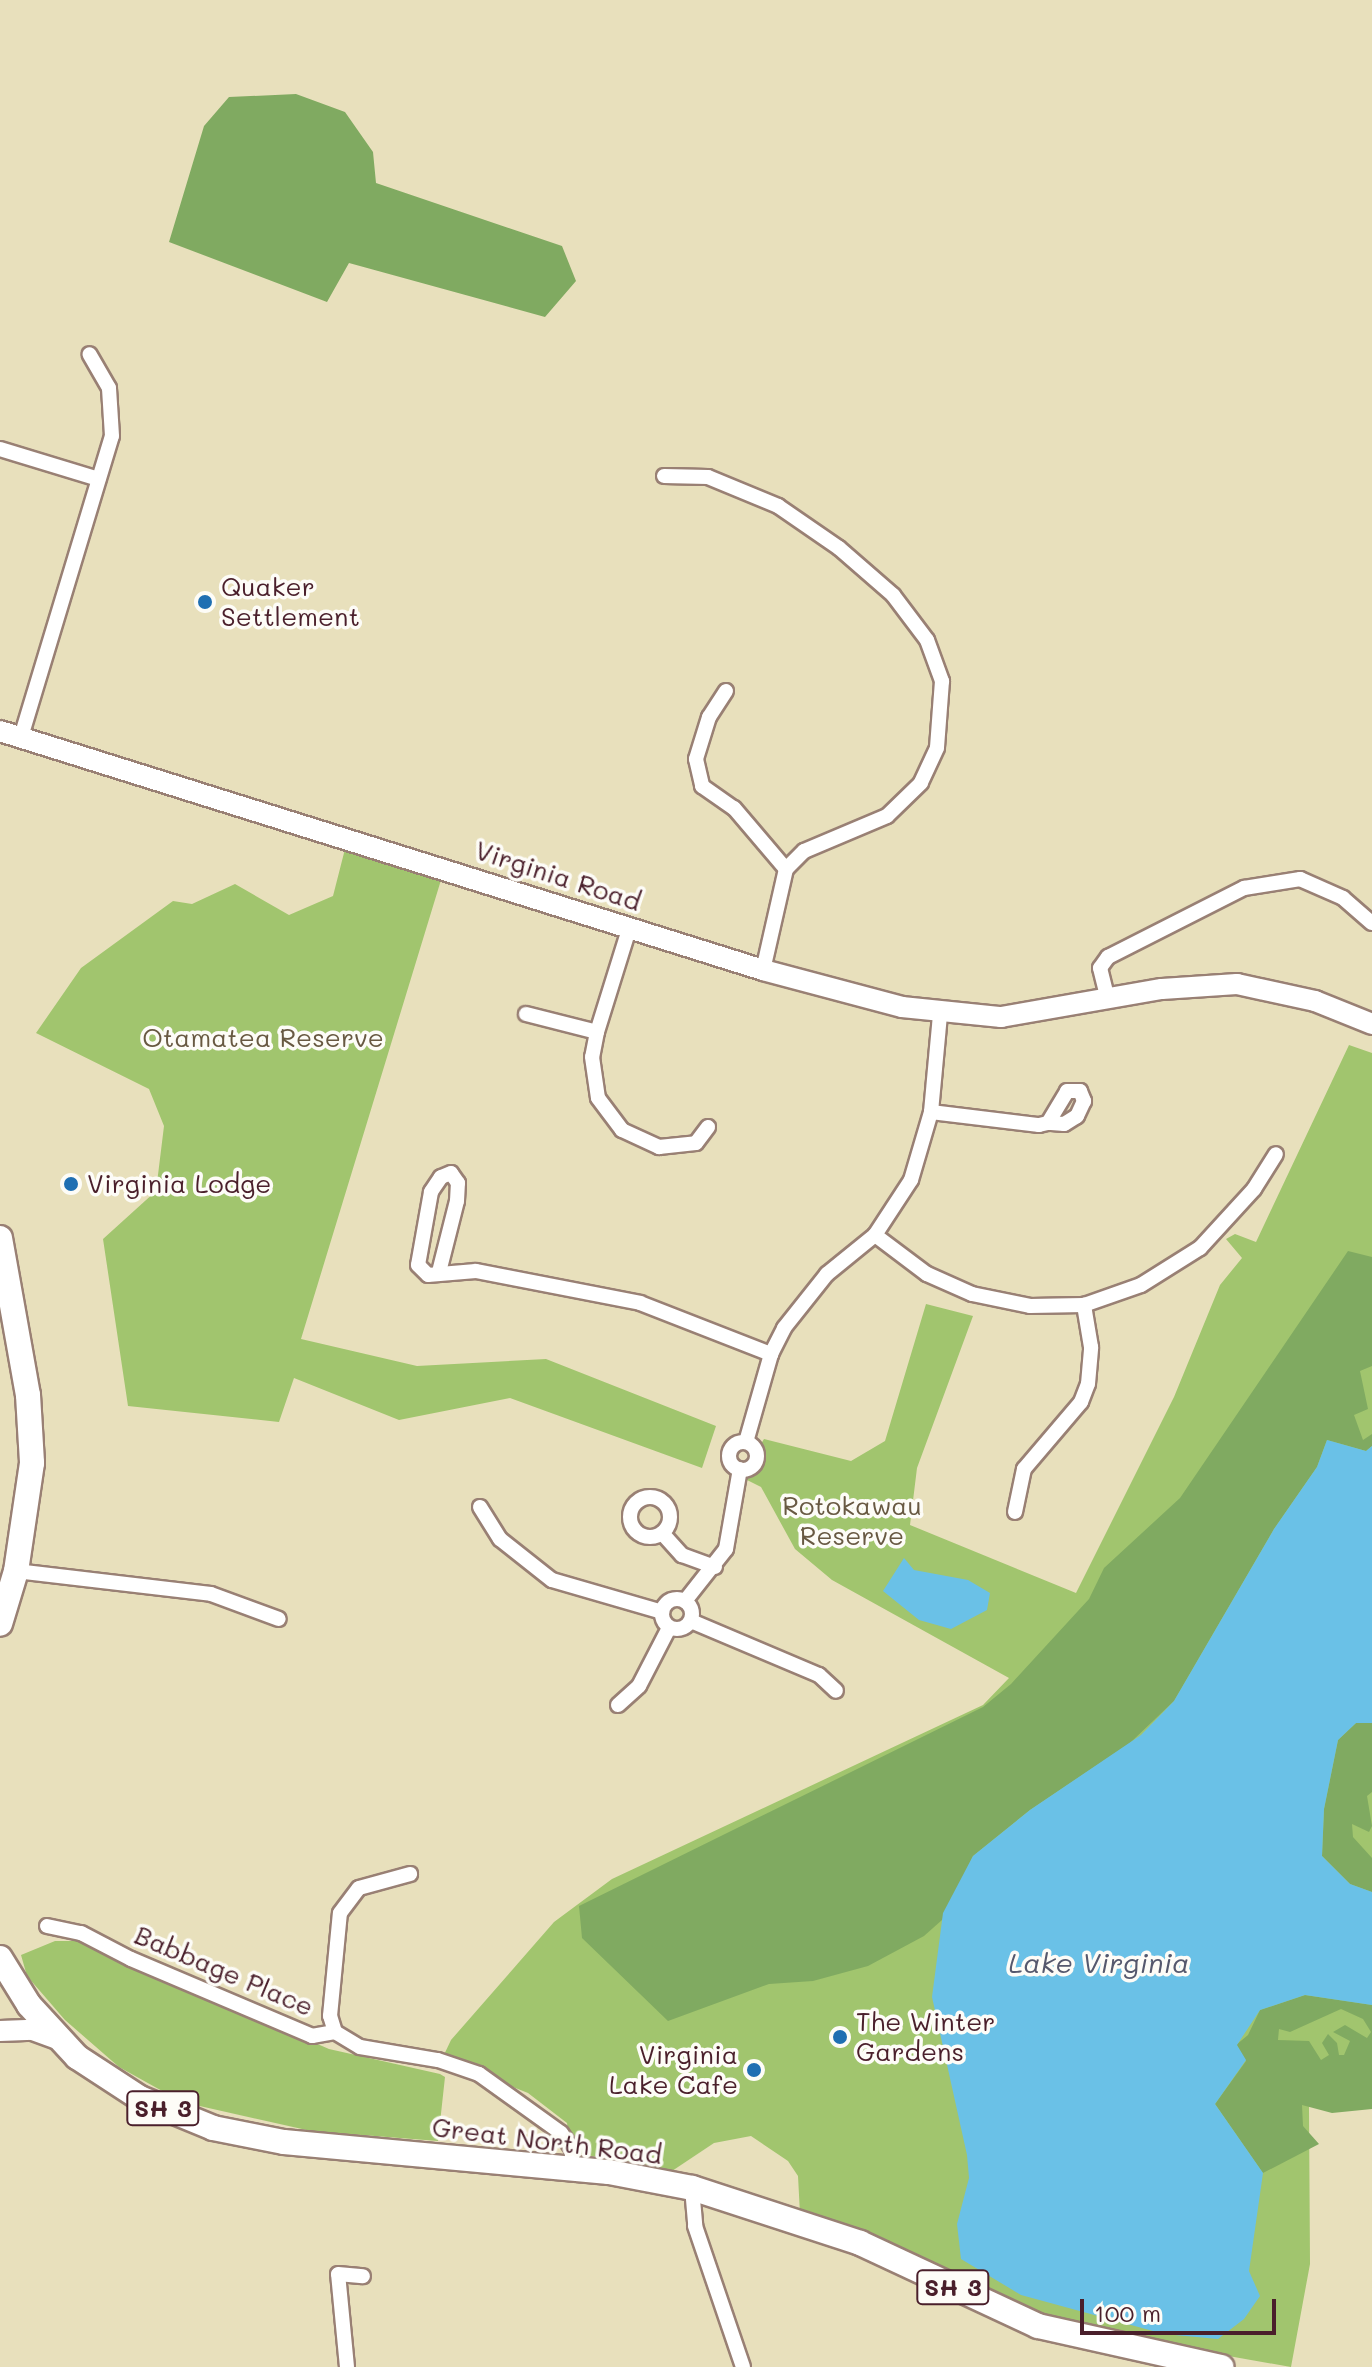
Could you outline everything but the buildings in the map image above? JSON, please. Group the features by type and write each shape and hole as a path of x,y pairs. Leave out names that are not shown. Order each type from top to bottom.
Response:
{"highway":[{"path":"0,1238 8,1331 32,1463 16,1571 0,1624"},
{"name":"Great North Road","path":"0,1958 29,2005 58,2039 129,2091 213,2128 284,2142 572,2167 692,2188 860,2243 1038,2326 1221,2367"}],"street":[{"path":"21,737 112,436 114,406 89,354"},
{"path":"0,449 99,479"},
{"path":"664,476 708,477 778,506 839,548 893,595 927,640 942,681 937,748 921,783 887,816 804,851 786,869 763,970"},
{"path":"726,691 709,717 696,759 702,786 734,808 786,869"},
{"name":"Virginia Road","path":"0,731 763,970 940,1015 1001,1017 1200,984 1237,984 1315,1001 1372,1024"},
{"path":"1108,1000 1100,968 1108,957 1244,888 1300,879 1343,898 1372,923"},
{"path":"630,926 597,1032 592,1079 598,1098 622,1130 641,1142 678,1148 696,1143 708,1127"},
{"path":"526,1014 597,1032"},
{"path":"685,1601 715,1567 730,1539 740,1469 729,1455 737,1443 746,1442 771,1354 802,1301 875,1235 911,1180 931,1112 940,1015"},
{"path":"931,1112 1048,1123"},
{"path":"875,1235 927,1274 972,1294 1030,1306 1084,1305 1141,1285 1200,1248 1254,1189 1276,1154"},
{"path":"439,1272 457,1201 458,1183 451,1173 441,1177 431,1192 418,1265 428,1275 476,1271 640,1303 771,1354"},
{"path":"422,1240 443,1257"},
{"path":"1015,1512 1024,1469 1081,1402 1088,1384 1091,1347 1084,1305"},
{"path":"480,1507 500,1539 552,1580 662,1612"},
{"path":"662,1533 682,1555 715,1567"},
{"path":"16,1571 211,1594 279,1619"},
{"path":"662,1612 673,1600 685,1601"},
{"path":"685,1601 691,1621"},
{"path":"662,1612 669,1628"},
{"path":"669,1628 682,1629 691,1621"},
{"path":"691,1621 819,1675 836,1691"},
{"path":"618,1705 639,1686 669,1628"},
{"path":"335,2032 330,2016 340,1913 359,1888 410,1874"},
{"name":"Babbage Place","path":"47,1926 81,1933 312,2036 335,2032 360,2047 438,2060 479,2074 561,2133 572,2149 572,2167"},
{"path":"0,2029 29,2005"},
{"path":"0,2029 33,2030 58,2039"},
{"path":"692,2188 695,2226 743,2367"},
{"path":"347,2367 338,2274 363,2276"}],"green space":[{"path":"296,94 345,112 373,152 376,183 562,246 576,281 545,317 349,263 327,302 169,242 204,126 229,97"},
{"name":"Otamatea Reserve","path":"345,849 441,880 301,1339 417,1366 546,1359 716,1426 702,1468 510,1398 399,1420 294,1378 279,1422 128,1406 103,1239 156,1191 164,1126 149,1089 36,1033 81,968 173,901 192,904 235,884 289,915 333,896"},
{"name":"Rotokawau Reserve","path":"1349,1045 1372,1053 1372,2102 1309,2107 1310,2264 1291,2367 1071,2328 800,2214 798,2176 788,2161 751,2136 714,2143 672,2171 571,2152 567,2123 528,2093 442,2059 451,2040 554,1922 612,1879 983,1705 1009,1678 832,1580 795,1549 761,1487 741,1477 764,1439 851,1461 885,1441 926,1304 973,1316 917,1468 910,1525 1076,1593 1174,1397 1220,1285 1242,1258 1226,1239 1235,1234 1256,1242"},
{"path":"1348,1251 1372,1257 1372,1366 1360,1371 1368,1409 1354,1415 1363,1440 1372,1434 1372,1446 1366,1451 1327,1440 1317,1467 1274,1529 1174,1701 1130,1743 1030,1810 973,1856 942,1920 924,1936 868,1966 813,1981 769,1984 668,2021 582,1938 579,1906 983,1707 1011,1684 1089,1599 1104,1568 1180,1498"},
{"path":"1356,1723 1372,1723 1372,1792 1367,1796 1372,1826 1369,1832 1352,1824 1353,1837 1372,1858 1372,1892 1350,1884 1322,1856 1324,1809 1338,1740"},
{"path":"55,1941 79,1941 329,2049 440,2074 445,2077 438,2141 311,2131 182,2102 119,2067 65,2020 27,1976 21,1955"},
{"path":"1305,1995 1372,2005 1372,2109 1332,2113 1302,2105 1303,2126 1319,2144 1263,2173 1215,2104 1246,2061 1236,2045 1248,2035 1260,2010","holes":["1341,2009 1363,2019 1371,2032 1367,2038 1345,2025 1333,2032 1350,2041 1344,2055 1339,2055 1337,2043 1328,2034 1322,2043 1329,2055 1321,2060 1309,2041 1278,2040 1279,2029 1290,2032"]}],"water":[{"name":"Lake Virginia","path":"1327,1440 1366,1451 1372,1446 1372,1723 1356,1723 1338,1740 1324,1809 1322,1856 1350,1884 1372,1892 1372,2005 1305,1995 1260,2010 1237,2045 1246,2060 1215,2104 1263,2173 1249,2271 1260,2296 1244,2319 1218,2339 1164,2334 1021,2295 961,2259 957,2224 969,2178 967,2155 932,1997 943,1913 973,1856 1030,1810 1141,1735 1174,1701 1274,1529 1317,1467"},
{"path":"904,1558 914,1570 968,1580 990,1593 987,1610 951,1629 919,1620 883,1591"}],"place":[{"name":"Quaker Settlement","path":"205,602"},
{"name":"Virginia Lodge","path":"71,1184"},
{"name":"The Winter Gardens","path":"840,2037"},
{"name":"Virginia Lake Cafe","path":"754,2070"}]}
